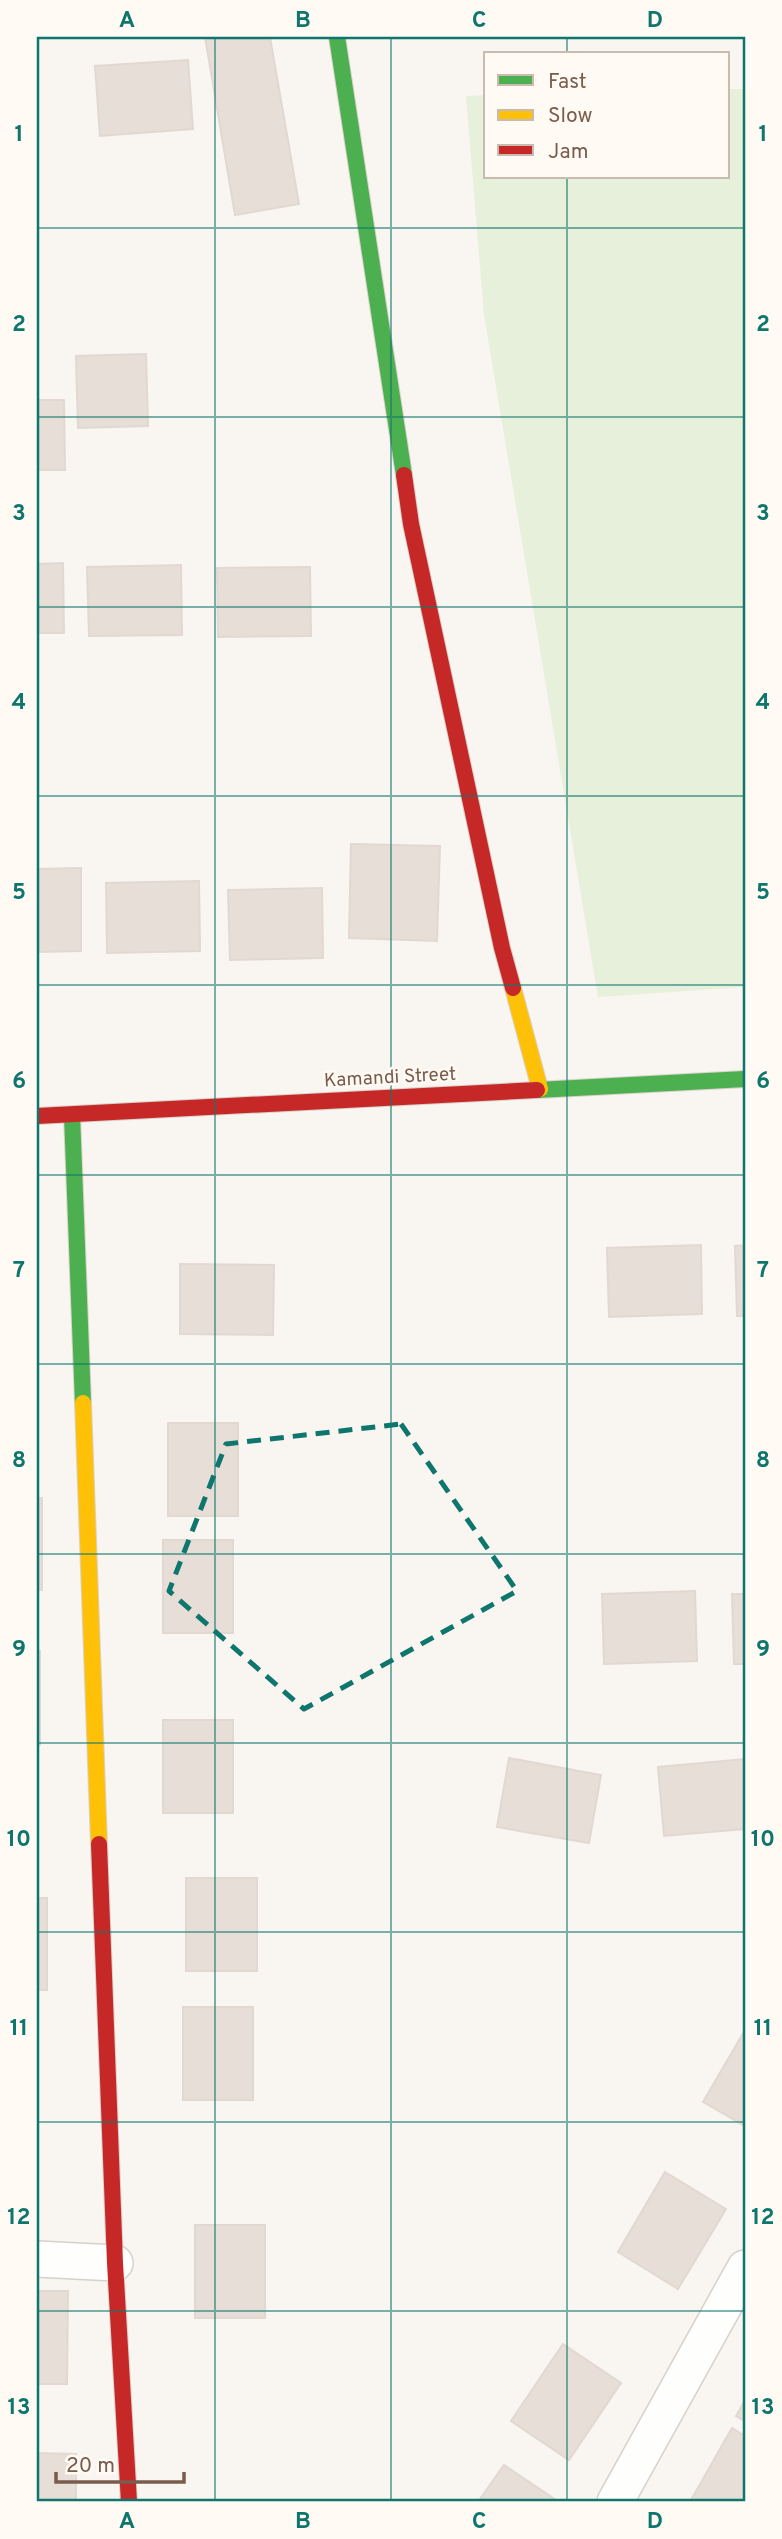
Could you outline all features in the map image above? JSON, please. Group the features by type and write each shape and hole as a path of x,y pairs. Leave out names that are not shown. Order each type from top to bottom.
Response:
{"street":[{"path":"337,37 411,524 502,948 540,1089"},
{"name":"Kamandi Street","path":"37,1116 745,1080"},
{"path":"72,1115 116,2263 129,2502"},
{"path":"37,2259 116,2263"},
{"path":"615,2502 745,2267"}],"highlighted area":[{"path":"401,1424 517,1591 304,1709 169,1591 226,1444"}],"green space":[{"path":"730,89 745,89 745,987 598,997 484,315 466,96 484,95 484,178 730,178"}],"building":[{"path":"205,37 270,37 299,204 235,215"},
{"path":"188,60 193,129 100,136 95,66"},
{"path":"146,354 148,426 78,428 76,356"},
{"path":"37,400 64,400 65,470 37,470"},
{"path":"63,563 64,633 37,633 37,564"},
{"path":"181,565 182,635 89,636 87,567"},
{"path":"310,567 311,636 218,637 217,568"},
{"path":"351,844 440,846 437,941 349,938"},
{"path":"81,868 81,951 37,952 37,869"},
{"path":"199,881 200,951 107,953 106,883"},
{"path":"322,888 323,958 230,960 228,890"},
{"path":"701,1245 702,1314 609,1317 607,1248"},
{"path":"745,1245 745,1316 737,1316 735,1246"},
{"path":"180,1264 274,1265 273,1335 180,1334"},
{"path":"168,1423 238,1423 238,1516 168,1516"},
{"path":"37,1498 42,1498 42,1590 37,1590"},
{"path":"163,1540 233,1540 233,1633 163,1633"},
{"path":"695,1591 697,1661 604,1664 602,1594"},
{"path":"732,1594 745,1594 745,1664 734,1664"},
{"path":"37,1651 40,1651 40,1745 37,1745"},
{"path":"163,1720 233,1720 233,1813 163,1813"},
{"path":"509,1758 601,1775 589,1843 497,1827"},
{"path":"745,1759 745,1829 664,1836 658,1767"},
{"path":"186,1878 257,1878 257,1971 186,1971"},
{"path":"37,1898 47,1898 47,1990 37,1990"},
{"path":"183,2007 253,2007 253,2100 183,2100"},
{"path":"745,2030 745,2126 703,2102"},
{"path":"665,2172 726,2209 678,2289 618,2252"},
{"path":"195,2225 265,2225 265,2318 195,2318"},
{"path":"37,2291 68,2291 67,2384 37,2384"},
{"path":"563,2344 621,2383 569,2460 511,2421"},
{"path":"745,2400 745,2421 736,2416"},
{"path":"732,2428 745,2436 745,2502 691,2500"},
{"path":"37,2453 76,2454 76,2502 37,2502"},
{"path":"504,2465 559,2502 478,2502"}],"traffic: fast":[{"path":"337,37 404,475"},
{"path":"537,1090 745,1079"},
{"path":"72,1115 83,1403"}],"traffic: slow":[{"path":"513,988 540,1089"},
{"path":"83,1403 99,1844"}],"traffic: jam":[{"path":"404,475 411,524 502,948 513,988"},
{"path":"37,1116 537,1090"},
{"path":"99,1844 115,2263 129,2502"}]}
